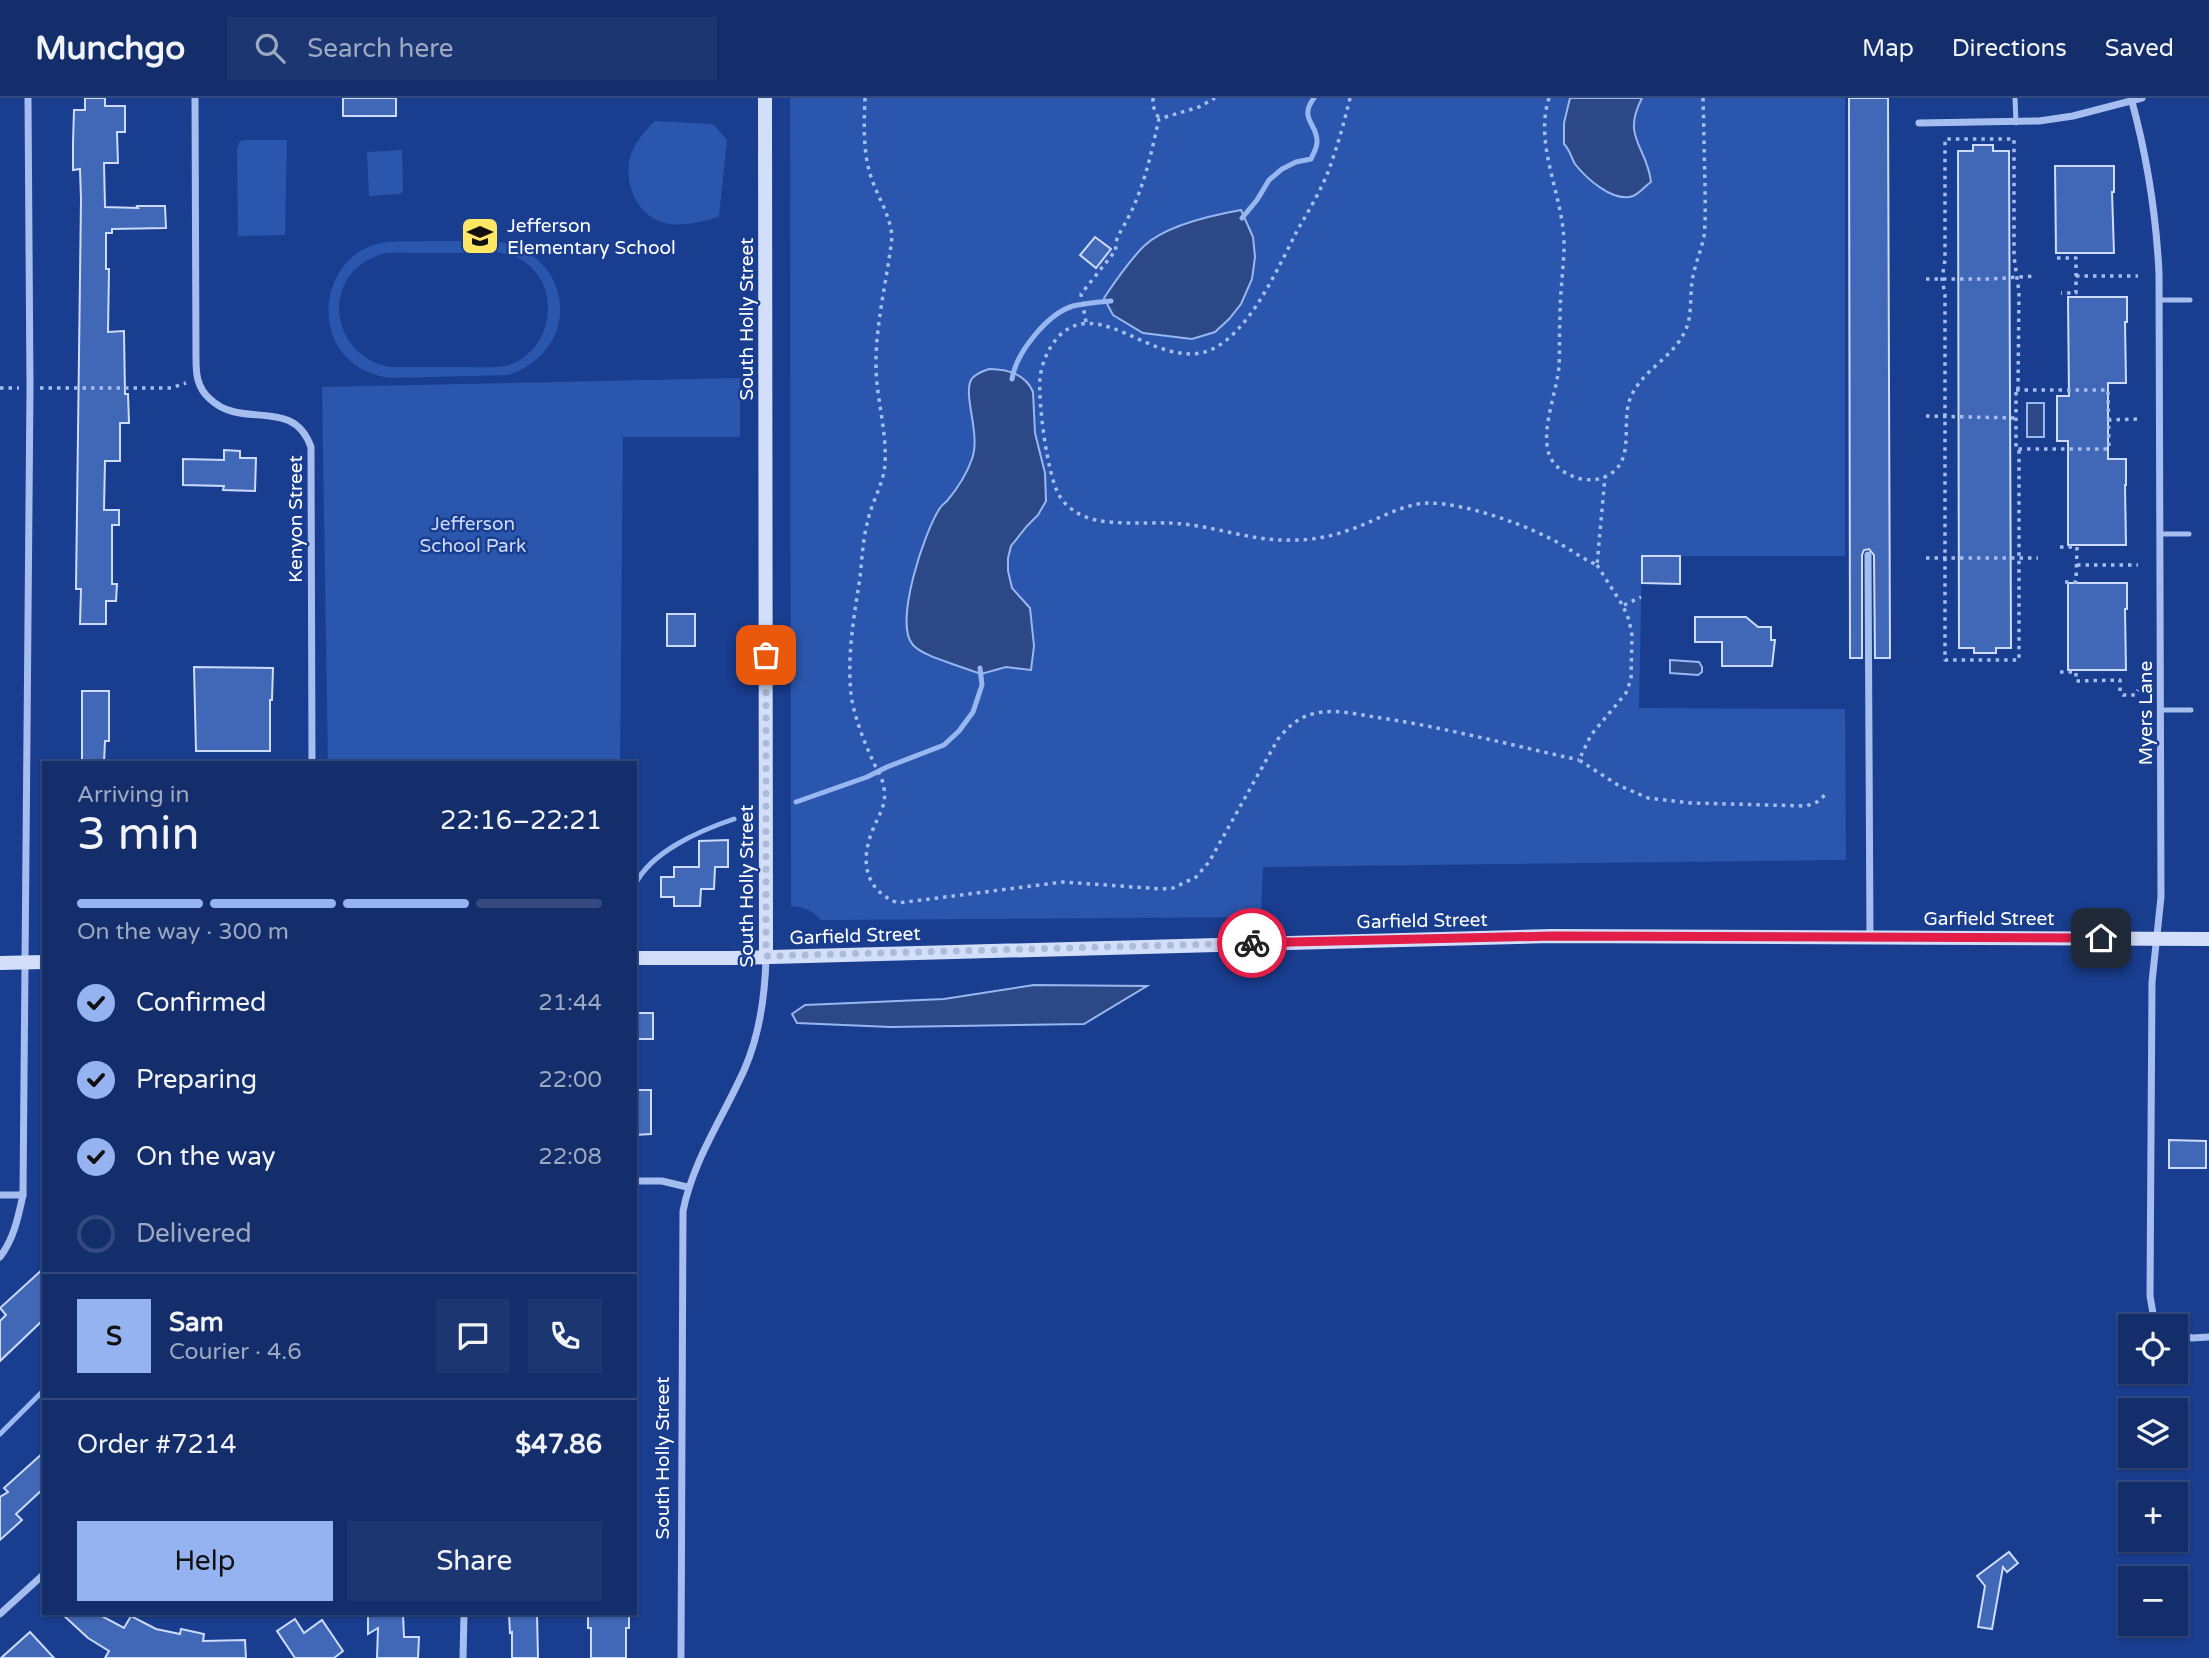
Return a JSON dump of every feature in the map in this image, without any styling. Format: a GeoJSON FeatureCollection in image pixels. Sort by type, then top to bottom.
{"type":"FeatureCollection","features":[{"type":"Feature","properties":{"kind":"main road","name":"South Holly Street"},"geometry":{"type":"LineString","coordinates":[[765,98],[766,956]]}},
{"type":"Feature","properties":{"kind":"main road","name":"Garfield Street"},"geometry":{"type":"LineString","coordinates":[[637,958],[1552,936],[2209,939]]}},
{"type":"Feature","properties":{"kind":"main road"},"geometry":{"type":"LineString","coordinates":[[0,962],[42,962]]}},
{"type":"Feature","properties":{"kind":"street"},"geometry":{"type":"LineString","coordinates":[[0,1257],[10,1244],[17,1227],[23,1195],[30,388],[28,98]]}},
{"type":"Feature","properties":{"kind":"street"},"geometry":{"type":"LineString","coordinates":[[195,98],[198,380]]}},
{"type":"Feature","properties":{"kind":"street"},"geometry":{"type":"LineString","coordinates":[[1919,123],[2016,123],[2073,116],[2142,98]]}},
{"type":"Feature","properties":{"kind":"street","name":"Myers Lane"},"geometry":{"type":"LineString","coordinates":[[2132,99],[2149,171],[2157,223],[2160,300],[2161,897],[2152,982],[2150,1296],[2153,1314]]}},
{"type":"Feature","properties":{"kind":"street","name":"Kenyon Street"},"geometry":{"type":"LineString","coordinates":[[198,380],[206,395],[225,409],[245,415],[270,415],[291,420],[307,436],[311,447],[313,761]]}},
{"type":"Feature","properties":{"kind":"street"},"geometry":{"type":"LineString","coordinates":[[1868,555],[1870,937]]}},
{"type":"Feature","properties":{"kind":"street","name":"South Holly Street"},"geometry":{"type":"LineString","coordinates":[[681,1658],[683,1211],[687,1187],[745,1068],[757,1033],[765,990],[766,956]]}},
{"type":"Feature","properties":{"kind":"street"},"geometry":{"type":"LineString","coordinates":[[637,1181],[662,1181],[687,1187]]}},
{"type":"Feature","properties":{"kind":"street"},"geometry":{"type":"LineString","coordinates":[[0,1195],[23,1195]]}},
{"type":"Feature","properties":{"kind":"street"},"geometry":{"type":"LineString","coordinates":[[2188,1337],[2209,1337]]}},
{"type":"Feature","properties":{"kind":"street"},"geometry":{"type":"LineString","coordinates":[[0,1615],[42,1576]]}},
{"type":"Feature","properties":{"kind":"street"},"geometry":{"type":"LineString","coordinates":[[463,1658],[464,1615]]}},
{"type":"Feature","properties":{"kind":"lane"},"geometry":{"type":"LineString","coordinates":[[2015,98],[2016,123]]}},
{"type":"Feature","properties":{"kind":"lane"},"geometry":{"type":"LineString","coordinates":[[2160,300],[2190,300]]}},
{"type":"Feature","properties":{"kind":"lane"},"geometry":{"type":"LineString","coordinates":[[2160,534],[2189,534]]}},
{"type":"Feature","properties":{"kind":"lane"},"geometry":{"type":"LineString","coordinates":[[2161,710],[2191,710]]}},
{"type":"Feature","properties":{"kind":"path"},"geometry":{"type":"LineString","coordinates":[[865,98],[869,170],[889,217],[892,237],[876,353],[885,465],[883,479],[874,497],[867,523],[850,648],[852,696],[873,763],[883,781],[885,799],[870,837],[867,869],[876,891],[887,899],[898,903],[1063,882],[1162,889],[1184,884],[1196,877],[1209,862],[1278,739],[1301,717],[1317,712],[1392,720],[1579,760],[1648,798],[1674,802],[1805,806],[1817,802],[1825,795]]}},
{"type":"Feature","properties":{"kind":"path"},"geometry":{"type":"LineString","coordinates":[[1086,322],[1081,294],[1116,250],[1115,243],[1129,218],[1152,153],[1158,119],[1153,98]]}},
{"type":"Feature","properties":{"kind":"path"},"geometry":{"type":"LineString","coordinates":[[1158,119],[1199,107],[1215,98]]}},
{"type":"Feature","properties":{"kind":"path"},"geometry":{"type":"LineString","coordinates":[[1350,98],[1339,142],[1326,176],[1281,262],[1248,317],[1224,342],[1200,354],[1182,355],[1105,325],[1086,322],[1068,329],[1051,346],[1040,378],[1043,421],[1052,476],[1059,495],[1067,506],[1094,520],[1192,524],[1226,533],[1290,541],[1345,532],[1393,511],[1417,504],[1434,504],[1466,509],[1522,526],[1556,541],[1597,565],[1623,606],[1632,635],[1631,679],[1626,693],[1591,735],[1579,760]]}},
{"type":"Feature","properties":{"kind":"path"},"geometry":{"type":"LineString","coordinates":[[1549,98],[1545,109],[1545,134],[1562,219],[1564,246],[1559,367],[1549,424],[1548,451],[1555,465],[1565,473],[1578,479],[1595,480],[1605,477],[1622,463],[1626,452],[1627,412],[1635,389],[1679,343],[1687,327],[1692,282],[1704,236],[1703,98]]}},
{"type":"Feature","properties":{"kind":"path"},"geometry":{"type":"LineString","coordinates":[[2018,390],[2108,390],[2109,449],[2019,449],[2016,449],[2019,292],[2014,257],[2014,139],[1945,139],[1945,260],[1942,279],[1945,295],[1945,660],[2019,660],[2019,449]]}},
{"type":"Feature","properties":{"kind":"path"},"geometry":{"type":"LineString","coordinates":[[2057,258],[2076,258],[2076,293],[2062,293]]}},
{"type":"Feature","properties":{"kind":"path"},"geometry":{"type":"LineString","coordinates":[[1926,279],[2034,276]]}},
{"type":"Feature","properties":{"kind":"path"},"geometry":{"type":"LineString","coordinates":[[2076,276],[2138,276]]}},
{"type":"Feature","properties":{"kind":"path"},"geometry":{"type":"LineString","coordinates":[[0,388],[171,388],[198,380]]}},
{"type":"Feature","properties":{"kind":"path"},"geometry":{"type":"LineString","coordinates":[[1926,416],[2016,418]]}},
{"type":"Feature","properties":{"kind":"path"},"geometry":{"type":"LineString","coordinates":[[2108,419],[2138,419]]}},
{"type":"Feature","properties":{"kind":"path"},"geometry":{"type":"LineString","coordinates":[[1597,565],[1605,477]]}},
{"type":"Feature","properties":{"kind":"path"},"geometry":{"type":"LineString","coordinates":[[2060,547],[2077,547],[2076,582],[2062,582]]}},
{"type":"Feature","properties":{"kind":"path"},"geometry":{"type":"LineString","coordinates":[[1926,558],[2038,558]]}},
{"type":"Feature","properties":{"kind":"path"},"geometry":{"type":"LineString","coordinates":[[2077,565],[2138,565]]}},
{"type":"Feature","properties":{"kind":"path"},"geometry":{"type":"LineString","coordinates":[[1623,606],[1641,597]]}},
{"type":"Feature","properties":{"kind":"path"},"geometry":{"type":"LineString","coordinates":[[2060,671],[2076,671],[2076,681],[2120,680],[2120,692],[2123,695],[2135,695],[2138,690]]}},
{"type":"Feature","properties":{"kind":"green space"},"geometry":{"type":"Polygon","coordinates":[[[790,98],[1845,98],[1845,556],[1642,556],[1639,708],[1845,709],[1846,860],[1263,867],[1261,917],[821,920],[808,910],[791,906],[790,98]]]}},
{"type":"Feature","properties":{"kind":"green space"},"geometry":{"type":"Polygon","coordinates":[[[655,121],[713,124],[727,140],[719,217],[689,224],[670,224],[650,216],[636,199],[629,179],[630,157],[637,142],[655,121]]]}},
{"type":"Feature","properties":{"kind":"green space"},"geometry":{"type":"Polygon","coordinates":[[[287,140],[285,235],[238,236],[237,148],[240,141],[287,140]]]}},
{"type":"Feature","properties":{"kind":"green space"},"geometry":{"type":"Polygon","coordinates":[[[402,150],[403,191],[400,194],[369,196],[367,152],[402,150]]]}},
{"type":"Feature","properties":{"kind":"green space"},"geometry":{"type":"Polygon","coordinates":[[[496,241],[522,249],[541,264],[554,282],[560,303],[558,324],[550,344],[533,362],[509,375],[394,378],[363,370],[341,351],[333,336],[329,302],[333,285],[341,270],[353,257],[375,244],[389,242],[496,241]],[[397,252],[379,255],[360,265],[347,280],[340,297],[344,332],[355,348],[370,360],[390,367],[490,367],[514,363],[528,354],[538,342],[548,312],[547,296],[532,268],[518,258],[497,252],[397,252]]]}},
{"type":"Feature","properties":{"kind":"green space","name":"Jefferson School Park"},"geometry":{"type":"Polygon","coordinates":[[[740,378],[740,437],[623,437],[620,761],[328,761],[322,387],[740,378]]]}},
{"type":"Feature","properties":{"kind":"shaded area"},"geometry":{"type":"Polygon","coordinates":[[[1570,98],[1642,98],[1636,112],[1635,133],[1651,182],[1638,194],[1625,197],[1609,193],[1575,164],[1564,144],[1564,123],[1570,98]]]}},
{"type":"Feature","properties":{"kind":"shaded area"},"geometry":{"type":"Polygon","coordinates":[[[1241,210],[1253,237],[1255,257],[1252,279],[1241,304],[1215,332],[1192,339],[1143,333],[1113,315],[1104,298],[1144,246],[1177,227],[1241,210]]]}},
{"type":"Feature","properties":{"kind":"shaded area"},"geometry":{"type":"Polygon","coordinates":[[[989,369],[1015,373],[1025,380],[1033,392],[1035,433],[1045,473],[1046,501],[1038,515],[1011,546],[1008,558],[1012,588],[1030,608],[1034,646],[1031,670],[1006,667],[981,674],[917,649],[908,634],[907,618],[913,577],[927,536],[940,507],[958,486],[972,459],[975,438],[969,396],[971,380],[976,374],[989,369]]]}},
{"type":"Feature","properties":{"kind":"shaded area"},"geometry":{"type":"Polygon","coordinates":[[[2027,403],[2044,403],[2044,437],[2027,437],[2027,403]]]}},
{"type":"Feature","properties":{"kind":"shaded area"},"geometry":{"type":"Polygon","coordinates":[[[1670,660],[1699,662],[1702,672],[1698,675],[1670,673],[1670,660]]]}},
{"type":"Feature","properties":{"kind":"shaded area"},"geometry":{"type":"Polygon","coordinates":[[[1034,985],[1147,986],[1084,1024],[891,1027],[797,1023],[792,1014],[805,1005],[944,999],[1034,985]]]}},
{"type":"Feature","properties":{"kind":"building"},"geometry":{"type":"Polygon","coordinates":[[[85,98],[105,98],[105,106],[125,106],[125,132],[117,132],[118,163],[104,163],[105,207],[165,206],[166,228],[112,229],[112,233],[106,233],[106,269],[109,269],[108,332],[124,331],[125,394],[128,394],[129,423],[120,423],[120,461],[105,461],[104,510],[119,510],[119,525],[112,525],[112,584],[117,584],[116,601],[106,601],[106,624],[80,624],[81,589],[76,589],[81,199],[80,169],[73,170],[73,143],[74,110],[85,110],[85,98]]]}},
{"type":"Feature","properties":{"kind":"building"},"geometry":{"type":"Polygon","coordinates":[[[343,98],[396,98],[396,116],[343,116],[343,98]]]}},
{"type":"Feature","properties":{"kind":"building"},"geometry":{"type":"Polygon","coordinates":[[[1849,98],[1888,98],[1890,658],[1875,658],[1874,555],[1869,549],[1864,550],[1862,555],[1862,658],[1850,658],[1849,98]]]}},
{"type":"Feature","properties":{"kind":"building"},"geometry":{"type":"Polygon","coordinates":[[[1973,145],[1993,145],[1993,151],[2009,151],[2011,648],[1996,648],[1996,653],[1974,653],[1974,648],[1959,648],[1958,151],[1973,151],[1973,145]]]}},
{"type":"Feature","properties":{"kind":"building"},"geometry":{"type":"Polygon","coordinates":[[[2055,166],[2114,166],[2114,253],[2056,253],[2055,166]]]}},
{"type":"Feature","properties":{"kind":"building"},"geometry":{"type":"Polygon","coordinates":[[[1095,237],[1111,249],[1096,268],[1080,255],[1095,237]]]}},
{"type":"Feature","properties":{"kind":"building"},"geometry":{"type":"Polygon","coordinates":[[[2068,297],[2127,297],[2126,383],[2108,383],[2108,459],[2126,459],[2126,545],[2068,545],[2068,441],[2057,441],[2057,396],[2069,396],[2068,297]]]}},
{"type":"Feature","properties":{"kind":"building"},"geometry":{"type":"Polygon","coordinates":[[[224,450],[240,451],[240,458],[256,458],[255,491],[223,490],[224,486],[183,485],[183,459],[224,460],[224,450]]]}},
{"type":"Feature","properties":{"kind":"building"},"geometry":{"type":"Polygon","coordinates":[[[1642,556],[1680,556],[1680,584],[1642,583],[1642,556]]]}},
{"type":"Feature","properties":{"kind":"building"},"geometry":{"type":"Polygon","coordinates":[[[2068,583],[2127,583],[2126,670],[2068,670],[2068,583]]]}},
{"type":"Feature","properties":{"kind":"building"},"geometry":{"type":"Polygon","coordinates":[[[667,614],[695,614],[695,646],[667,646],[667,614]]]}},
{"type":"Feature","properties":{"kind":"building"},"geometry":{"type":"Polygon","coordinates":[[[1695,617],[1746,617],[1758,627],[1771,627],[1771,640],[1775,640],[1772,666],[1722,666],[1722,642],[1695,642],[1695,617]]]}},
{"type":"Feature","properties":{"kind":"building"},"geometry":{"type":"Polygon","coordinates":[[[194,667],[273,668],[270,751],[196,751],[194,667]]]}},
{"type":"Feature","properties":{"kind":"building"},"geometry":{"type":"Polygon","coordinates":[[[82,691],[109,691],[109,741],[105,741],[104,761],[82,761],[82,691]]]}},
{"type":"Feature","properties":{"kind":"building"},"geometry":{"type":"Polygon","coordinates":[[[728,840],[728,867],[715,867],[714,889],[701,889],[700,906],[674,906],[674,897],[661,897],[661,877],[674,877],[674,867],[699,867],[699,841],[728,840]]]}},
{"type":"Feature","properties":{"kind":"building"},"geometry":{"type":"Polygon","coordinates":[[[637,1013],[653,1013],[653,1039],[637,1039],[637,1013]]]}},
{"type":"Feature","properties":{"kind":"building"},"geometry":{"type":"Polygon","coordinates":[[[637,1090],[651,1090],[651,1134],[637,1135],[637,1090]]]}},
{"type":"Feature","properties":{"kind":"building"},"geometry":{"type":"Polygon","coordinates":[[[2169,1140],[2206,1141],[2206,1168],[2169,1168],[2169,1140]]]}},
{"type":"Feature","properties":{"kind":"building"},"geometry":{"type":"Polygon","coordinates":[[[42,1270],[42,1321],[0,1361],[0,1321],[6,1315],[0,1308],[42,1270]]]}},
{"type":"Feature","properties":{"kind":"building"},"geometry":{"type":"Polygon","coordinates":[[[42,1454],[42,1490],[16,1514],[22,1520],[0,1540],[0,1497],[8,1492],[4,1488],[42,1454]]]}},
{"type":"Feature","properties":{"kind":"building"},"geometry":{"type":"Polygon","coordinates":[[[2009,1552],[2018,1563],[2007,1572],[2003,1567],[1992,1629],[1978,1627],[1985,1586],[1977,1576],[2009,1552]]]}},
{"type":"Feature","properties":{"kind":"building"},"geometry":{"type":"Polygon","coordinates":[[[63,1615],[100,1615],[124,1628],[131,1616],[156,1629],[180,1634],[181,1629],[204,1634],[203,1641],[245,1640],[246,1658],[105,1658],[109,1651],[88,1638],[63,1615]]]}},
{"type":"Feature","properties":{"kind":"building"},"geometry":{"type":"Polygon","coordinates":[[[368,1615],[403,1615],[404,1637],[419,1637],[418,1658],[377,1658],[378,1628],[368,1634],[368,1615]]]}},
{"type":"Feature","properties":{"kind":"building"},"geometry":{"type":"Polygon","coordinates":[[[509,1615],[537,1615],[538,1658],[512,1658],[512,1632],[510,1633],[509,1615]]]}},
{"type":"Feature","properties":{"kind":"building"},"geometry":{"type":"Polygon","coordinates":[[[588,1615],[629,1615],[626,1658],[591,1658],[591,1628],[588,1628],[588,1615]]]}},
{"type":"Feature","properties":{"kind":"building"},"geometry":{"type":"Polygon","coordinates":[[[295,1619],[304,1633],[322,1620],[343,1651],[334,1658],[295,1658],[277,1631],[295,1619]]]}},
{"type":"Feature","properties":{"kind":"building"},"geometry":{"type":"Polygon","coordinates":[[[30,1632],[54,1658],[1,1658],[30,1632]]]}},
{"type":"Feature","properties":{"kind":"waterway"},"geometry":{"type":"LineString","coordinates":[[1242,218],[1269,180],[1282,169],[1311,159],[1316,149],[1317,136],[1308,111],[1314,98]]}},
{"type":"Feature","properties":{"kind":"waterway"},"geometry":{"type":"LineString","coordinates":[[1012,379],[1026,347],[1053,317],[1073,306],[1111,301]]}},
{"type":"Feature","properties":{"kind":"waterway"},"geometry":{"type":"LineString","coordinates":[[796,802],[867,777],[944,745],[973,712],[982,685],[980,668]]}},
{"type":"Feature","properties":{"kind":"waterway"},"geometry":{"type":"LineString","coordinates":[[637,882],[652,862],[664,853],[692,836],[734,819]]}},
{"type":"Feature","properties":{"kind":"waterway"},"geometry":{"type":"LineString","coordinates":[[0,1434],[42,1392]]}},
{"type":"Feature","properties":{"kind":"way so far"},"geometry":{"type":"LineString","coordinates":[[766,655],[766,956],[1252,943]]}},
{"type":"Feature","properties":{"kind":"place","name":"Jefferson Elementary School"},"geometry":{"type":"Point","coordinates":[480,236]}},
{"type":"Feature","properties":{"kind":"route"},"geometry":{"type":"LineString","coordinates":[[1252,943],[1552,936],[2101,938]]}}]}
